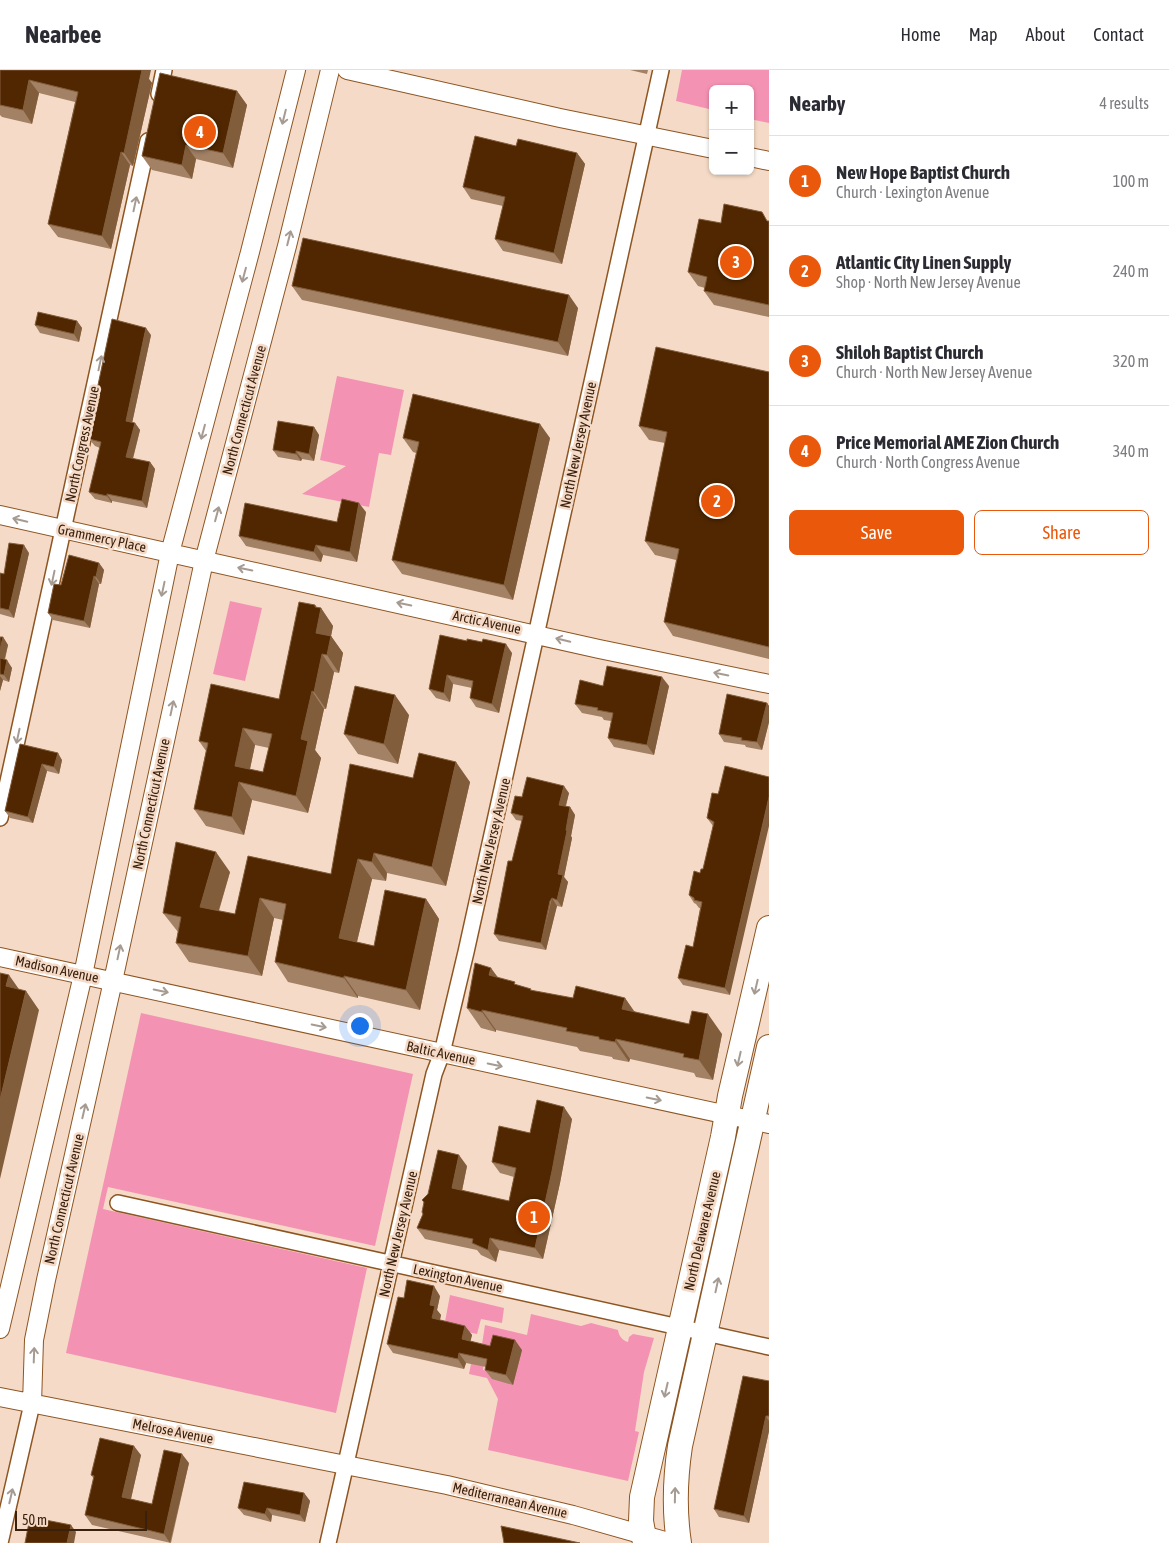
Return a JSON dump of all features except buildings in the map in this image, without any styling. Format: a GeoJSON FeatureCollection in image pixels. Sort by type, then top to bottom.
{"type":"FeatureCollection","features":[{"type":"Feature","properties":{"kind":"highway","name":"North Delaware Avenue"},"geometry":{"type":"LineString","coordinates":[[644,1539],[640,1508],[642,1496],[769,928]]}},
{"type":"Feature","properties":{"kind":"highway","name":"North Delaware Avenue"},"geometry":{"type":"LineString","coordinates":[[679,1543],[675,1504],[678,1462],[706,1333],[761,1123],[769,1047]]}},
{"type":"Feature","properties":{"kind":"street"},"geometry":{"type":"LineString","coordinates":[[156,108],[164,70]]}},
{"type":"Feature","properties":{"kind":"street"},"geometry":{"type":"LineString","coordinates":[[0,1328],[82,975],[170,553],[296,70]]}},
{"type":"Feature","properties":{"kind":"street","name":"North Connecticut Avenue"},"geometry":{"type":"LineString","coordinates":[[0,1543],[32,1404],[34,1340],[46,1280],[204,561],[287,246],[330,70]]}},
{"type":"Feature","properties":{"kind":"street"},"geometry":{"type":"LineString","coordinates":[[347,70],[709,148]]}},
{"type":"Feature","properties":{"kind":"street","name":"North New Jersey Avenue"},"geometry":{"type":"LineString","coordinates":[[328,1543],[434,1074],[442,1053],[537,634],[661,70]]}},
{"type":"Feature","properties":{"kind":"street","name":"North Congress Avenue"},"geometry":{"type":"LineString","coordinates":[[0,818],[151,128]]}},
{"type":"Feature","properties":{"kind":"street"},"geometry":{"type":"LineString","coordinates":[[754,158],[769,161]]}},
{"type":"Feature","properties":{"kind":"street","name":"Grammercy Place"},"geometry":{"type":"LineString","coordinates":[[0,515],[204,561]]}},
{"type":"Feature","properties":{"kind":"street","name":"Arctic Avenue"},"geometry":{"type":"LineString","coordinates":[[204,561],[599,649],[769,684]]}},
{"type":"Feature","properties":{"kind":"street","name":"Madison Avenue"},"geometry":{"type":"LineString","coordinates":[[0,957],[113,981]]}},
{"type":"Feature","properties":{"kind":"street","name":"Baltic Avenue"},"geometry":{"type":"LineString","coordinates":[[113,981],[761,1123]]}},
{"type":"Feature","properties":{"kind":"street","name":"Lexington Avenue"},"geometry":{"type":"LineString","coordinates":[[118,1203],[769,1348]]}},
{"type":"Feature","properties":{"kind":"street","name":"Melrose Avenue"},"geometry":{"type":"LineString","coordinates":[[0,1397],[346,1465]]}},
{"type":"Feature","properties":{"kind":"street","name":"Mediterranean Avenue"},"geometry":{"type":"LineString","coordinates":[[346,1465],[466,1489],[573,1515],[644,1539],[672,1543]]}},
{"type":"Feature","properties":{"kind":"shaded area"},"geometry":{"type":"Polygon","coordinates":[[[682,70],[769,70],[769,123],[754,120],[754,85],[709,85],[709,109],[676,101],[682,70]]]}},
{"type":"Feature","properties":{"kind":"shaded area"},"geometry":{"type":"Polygon","coordinates":[[[337,376],[404,390],[391,455],[379,453],[369,507],[302,494],[346,466],[320,460],[337,376]]]}},
{"type":"Feature","properties":{"kind":"shaded area"},"geometry":{"type":"Polygon","coordinates":[[[230,601],[262,608],[245,681],[213,674],[230,601]]]}},
{"type":"Feature","properties":{"kind":"shaded area"},"geometry":{"type":"Polygon","coordinates":[[[141,1013],[413,1074],[375,1246],[108,1187],[103,1209],[367,1268],[336,1413],[66,1353],[141,1013]]]}},
{"type":"Feature","properties":{"kind":"shaded area"},"geometry":{"type":"Polygon","coordinates":[[[450,1295],[504,1308],[502,1323],[481,1319],[477,1334],[444,1327],[450,1295]]]}},
{"type":"Feature","properties":{"kind":"shaded area"},"geometry":{"type":"Polygon","coordinates":[[[531,1314],[581,1326],[591,1323],[618,1330],[621,1338],[628,1342],[629,1337],[633,1334],[654,1338],[644,1372],[635,1431],[639,1432],[628,1481],[488,1450],[498,1399],[487,1378],[469,1374],[472,1359],[484,1362],[483,1370],[493,1372],[481,1351],[485,1325],[527,1335],[531,1314]]]}},
{"type":"Feature","properties":{"kind":"place","name":"Price Memorial AME Zion Church"},"geometry":{"type":"Point","coordinates":[200,132]}},
{"type":"Feature","properties":{"kind":"place","name":"Shiloh Baptist Church"},"geometry":{"type":"Point","coordinates":[736,262]}},
{"type":"Feature","properties":{"kind":"place","name":"Atlantic City Linen Supply"},"geometry":{"type":"Point","coordinates":[717,501]}},
{"type":"Feature","properties":{"kind":"place","name":"New Hope Baptist Church"},"geometry":{"type":"Point","coordinates":[534,1217]}}]}
